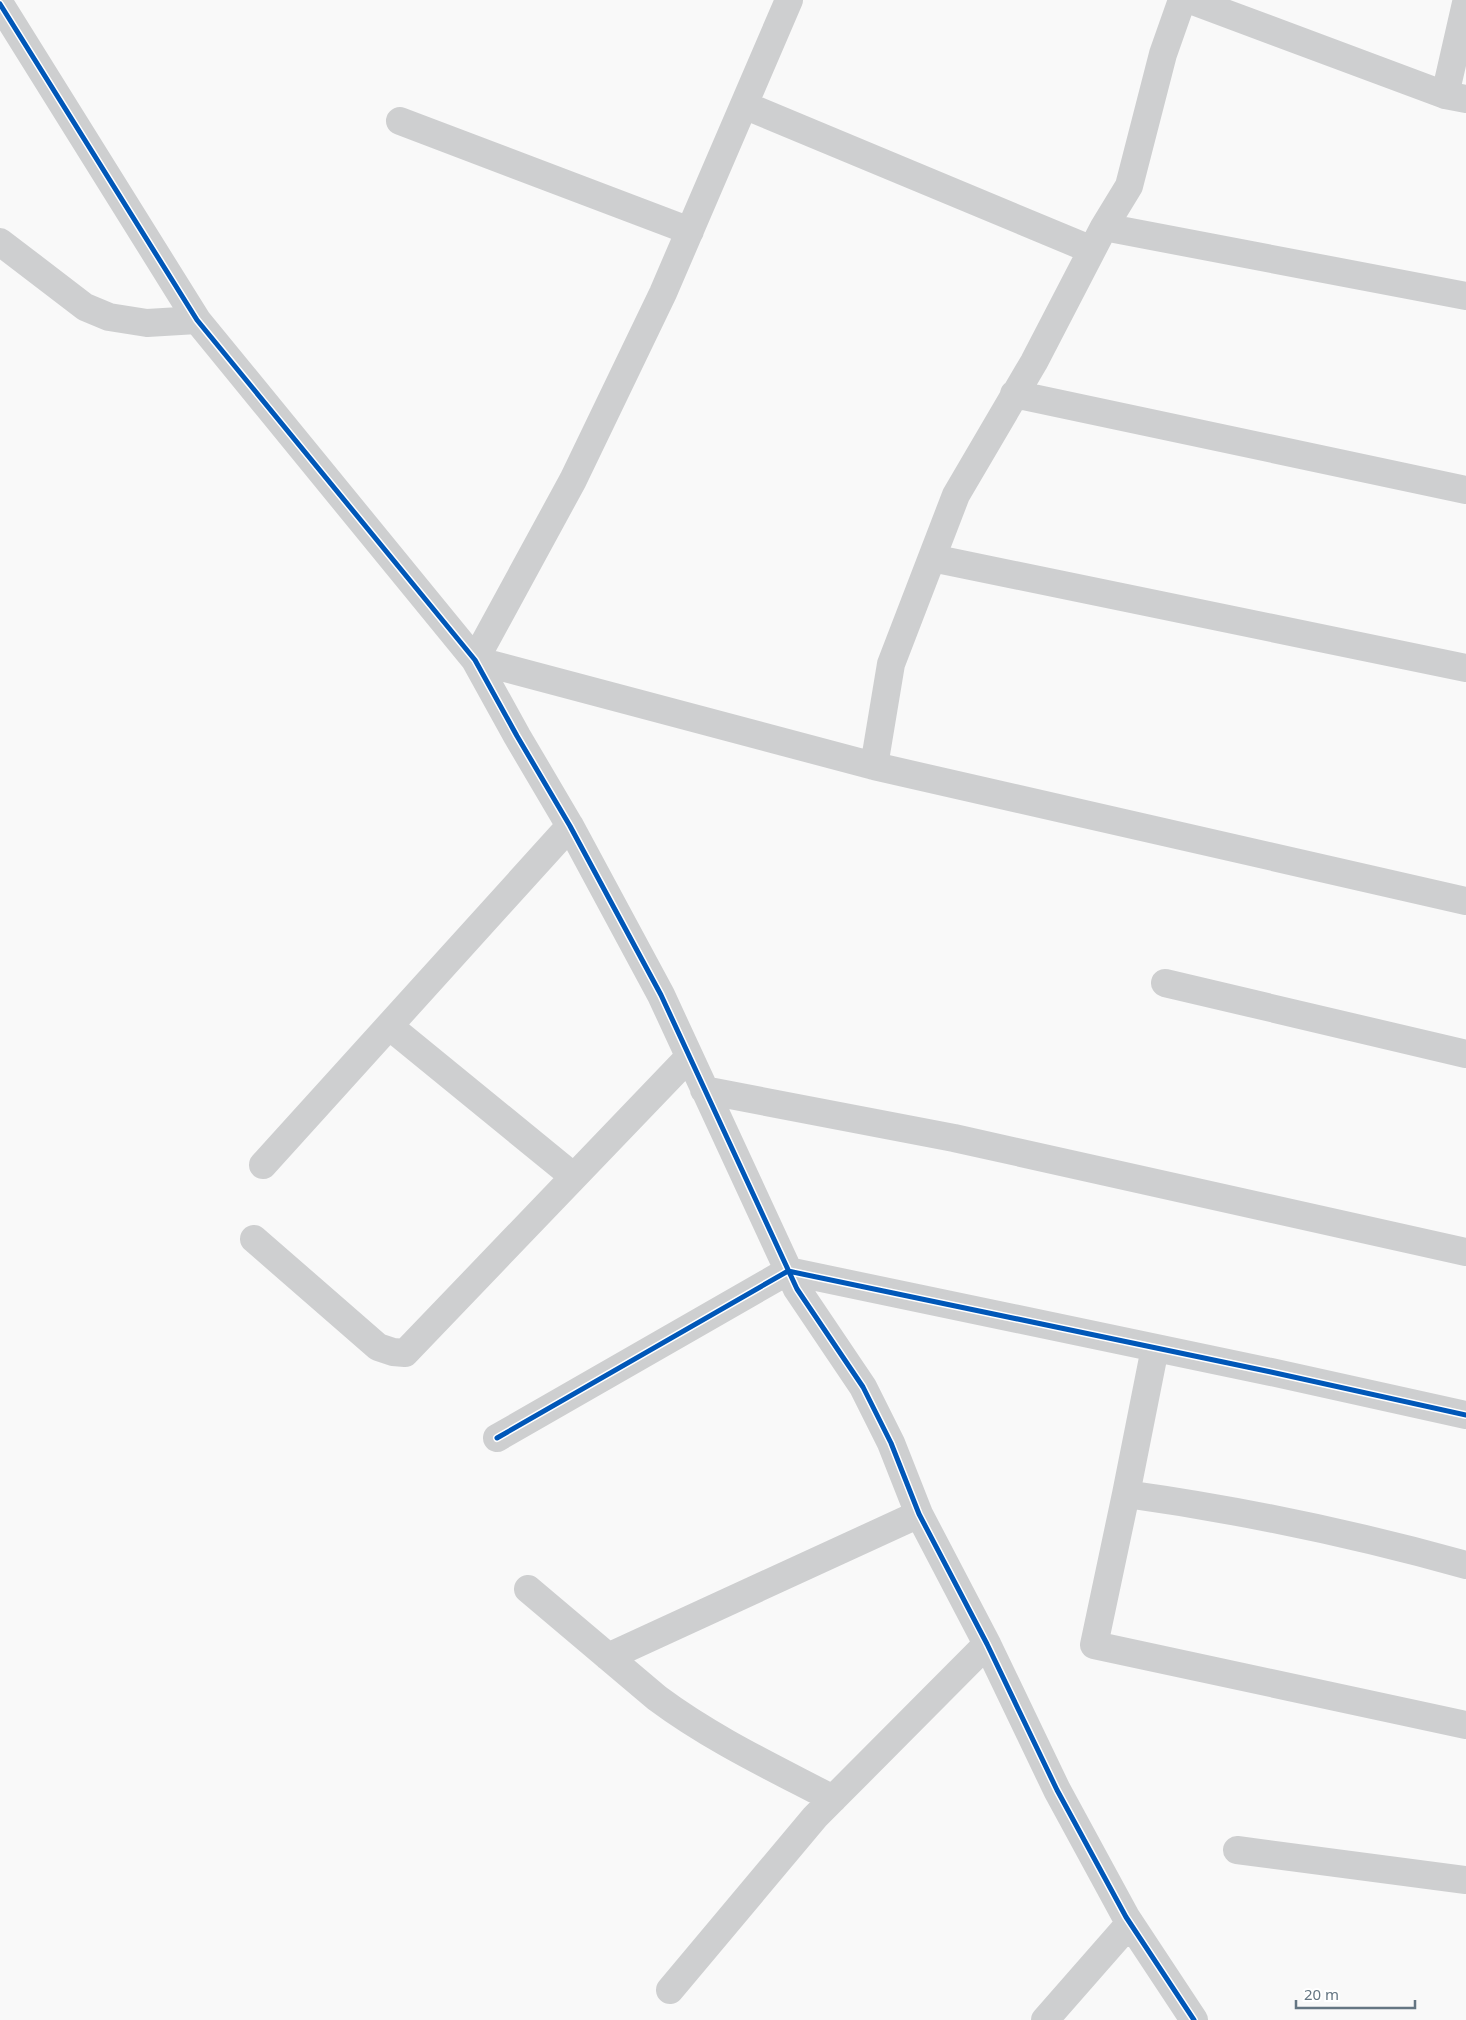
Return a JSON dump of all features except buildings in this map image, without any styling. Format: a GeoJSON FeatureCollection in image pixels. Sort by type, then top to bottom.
{"type":"FeatureCollection","features":[{"type":"Feature","properties":{"kind":"street"},"geometry":{"type":"LineString","coordinates":[[475,660],[573,480],[663,293],[789,0]]}},
{"type":"Feature","properties":{"kind":"street"},"geometry":{"type":"LineString","coordinates":[[874,766],[892,664],[956,495],[1034,362],[1098,239],[1129,186],[1164,54],[1182,0]]}},
{"type":"Feature","properties":{"kind":"street"},"geometry":{"type":"LineString","coordinates":[[1190,0],[1455,97],[1466,3]]}},
{"type":"Feature","properties":{"kind":"street"},"geometry":{"type":"LineString","coordinates":[[0,4],[198,320],[475,660],[570,826],[662,995],[788,1271],[797,1289],[863,1387],[891,1443],[919,1514],[988,1644],[1057,1790],[1130,1923],[1194,2020]]}},
{"type":"Feature","properties":{"kind":"street"},"geometry":{"type":"LineString","coordinates":[[744,105],[1098,239],[1466,296]]}},
{"type":"Feature","properties":{"kind":"street"},"geometry":{"type":"LineString","coordinates":[[400,121],[690,231]]}},
{"type":"Feature","properties":{"kind":"street"},"geometry":{"type":"LineString","coordinates":[[0,242],[86,307],[109,317],[147,323],[198,320]]}},
{"type":"Feature","properties":{"kind":"street"},"geometry":{"type":"LineString","coordinates":[[1014,394],[1466,490]]}},
{"type":"Feature","properties":{"kind":"street"},"geometry":{"type":"LineString","coordinates":[[932,558],[1466,668]]}},
{"type":"Feature","properties":{"kind":"street"},"geometry":{"type":"LineString","coordinates":[[475,660],[874,766],[1466,901]]}},
{"type":"Feature","properties":{"kind":"street"},"geometry":{"type":"LineString","coordinates":[[263,1165],[570,826]]}},
{"type":"Feature","properties":{"kind":"street"},"geometry":{"type":"LineString","coordinates":[[1165,983],[1466,1054]]}},
{"type":"Feature","properties":{"kind":"street"},"geometry":{"type":"LineString","coordinates":[[389,1026],[574,1177]]}},
{"type":"Feature","properties":{"kind":"street"},"geometry":{"type":"LineString","coordinates":[[254,1239],[378,1347],[392,1352],[405,1353],[690,1057]]}},
{"type":"Feature","properties":{"kind":"street"},"geometry":{"type":"LineString","coordinates":[[704,1090],[954,1138],[1466,1252]]}},
{"type":"Feature","properties":{"kind":"street"},"geometry":{"type":"LineString","coordinates":[[497,1438],[788,1271],[1466,1415]]}},
{"type":"Feature","properties":{"kind":"street"},"geometry":{"type":"LineString","coordinates":[[1155,1348],[1094,1645],[1466,1725]]}},
{"type":"Feature","properties":{"kind":"street"},"geometry":{"type":"LineString","coordinates":[[1126,1494],[1175,1501],[1384,1542],[1466,1565]]}},
{"type":"Feature","properties":{"kind":"street"},"geometry":{"type":"LineString","coordinates":[[608,1657],[919,1514]]}},
{"type":"Feature","properties":{"kind":"street"},"geometry":{"type":"LineString","coordinates":[[528,1589],[657,1698],[685,1718],[833,1799]]}},
{"type":"Feature","properties":{"kind":"street"},"geometry":{"type":"LineString","coordinates":[[670,1990],[792,1844],[833,1799],[988,1644]]}},
{"type":"Feature","properties":{"kind":"street"},"geometry":{"type":"LineString","coordinates":[[1237,1850],[1466,1880]]}},
{"type":"Feature","properties":{"kind":"street"},"geometry":{"type":"LineString","coordinates":[[1045,2020],[1130,1923]]}},
{"type":"Feature","properties":{"kind":"cycle path"},"geometry":{"type":"LineString","coordinates":[[0,4],[197,320],[475,660],[570,826],[661,995],[797,1289],[863,1387],[891,1443],[919,1514],[987,1644],[1057,1790],[1126,1917],[1194,2020]]}},
{"type":"Feature","properties":{"kind":"cycle path"},"geometry":{"type":"LineString","coordinates":[[497,1438],[788,1271],[1271,1372],[1466,1415]]}}]}
